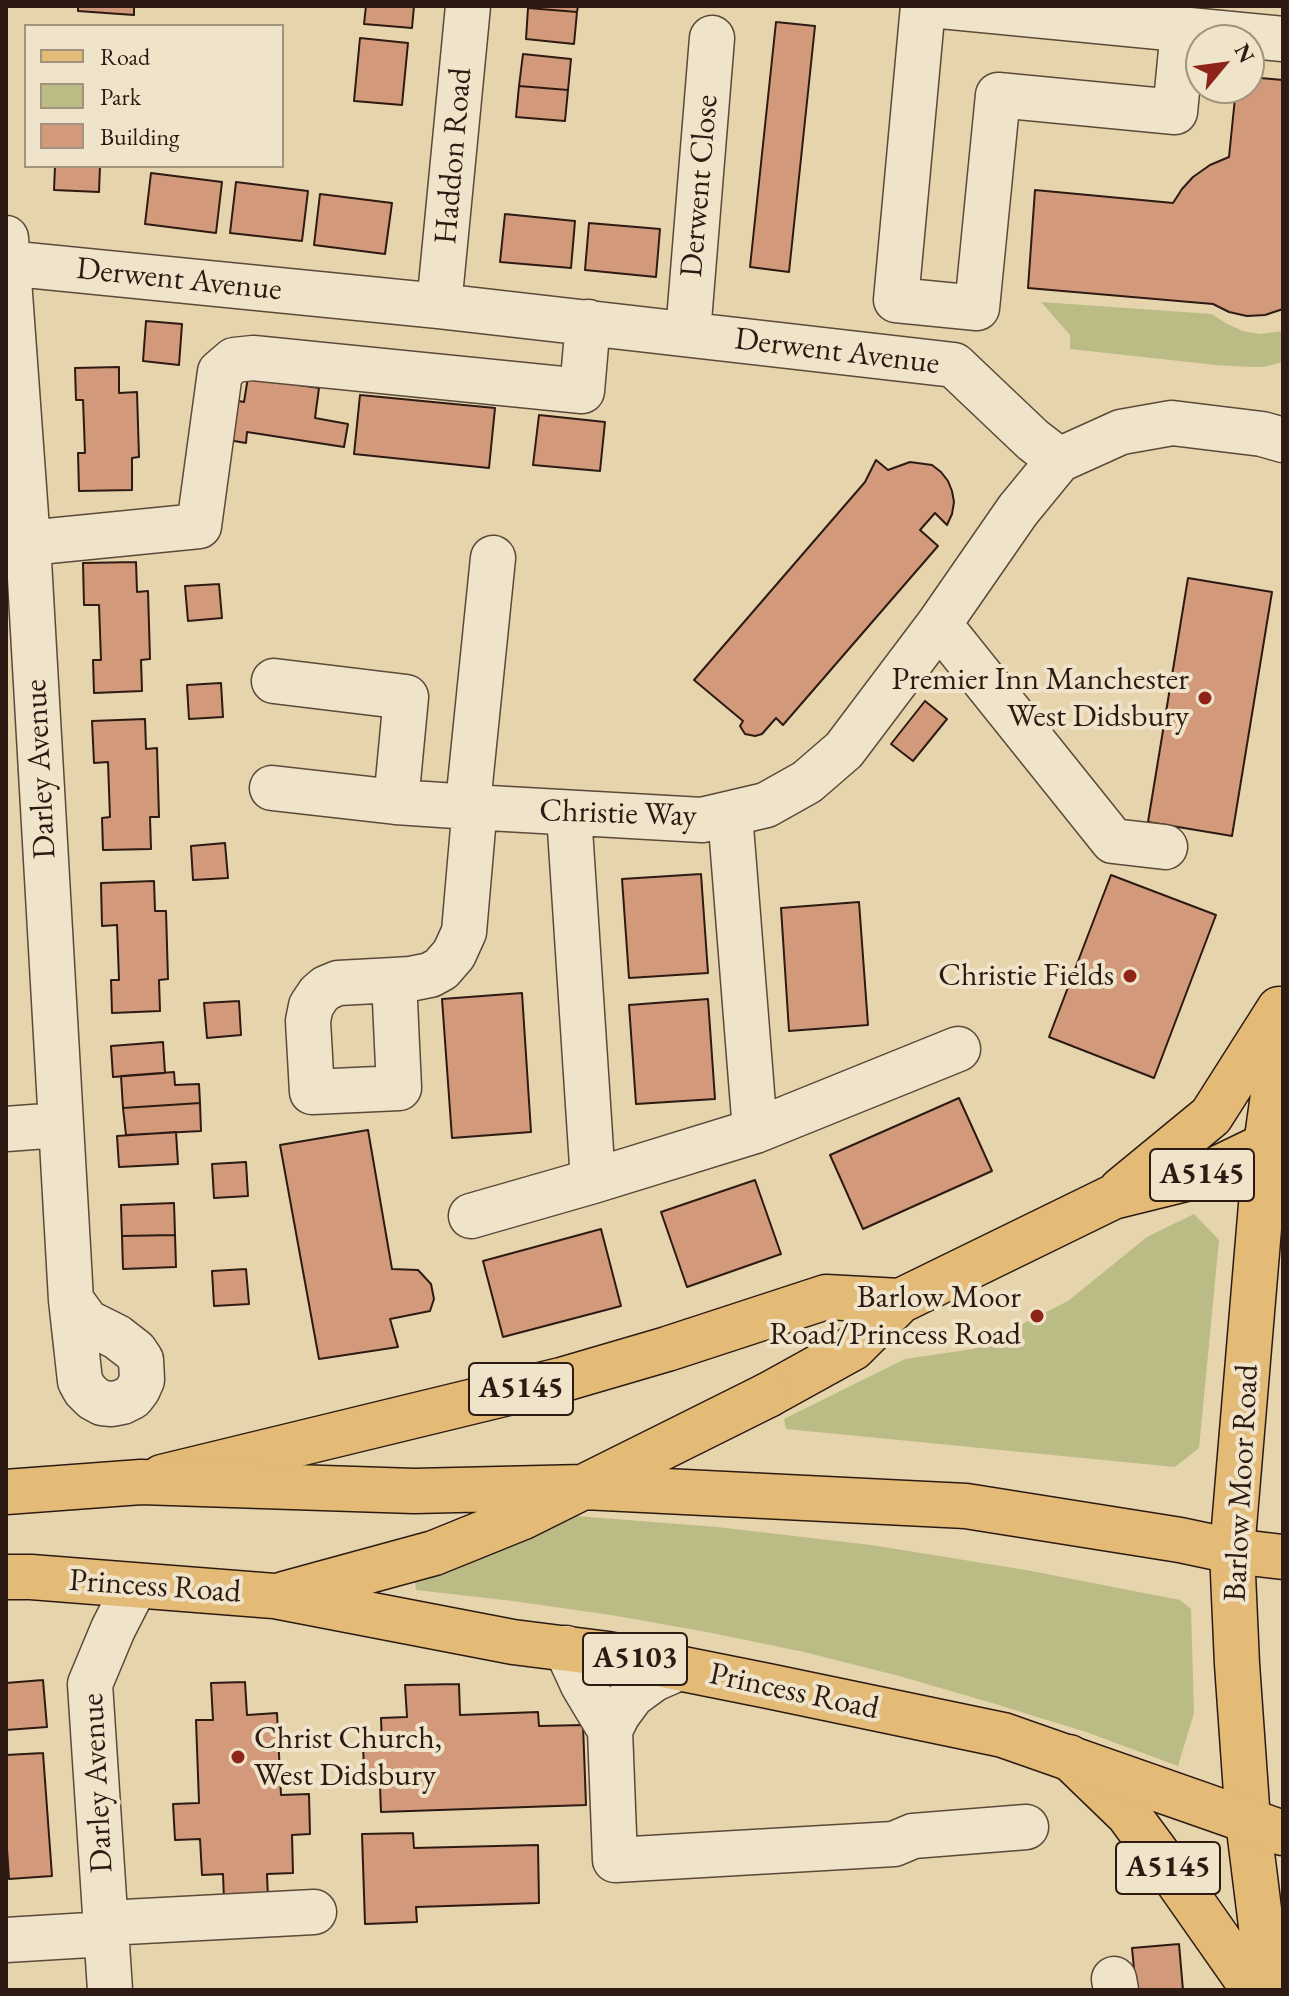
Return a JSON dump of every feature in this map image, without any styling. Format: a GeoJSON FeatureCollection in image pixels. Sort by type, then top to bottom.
{"type":"FeatureCollection","features":[{"type":"Feature","properties":{"kind":"main road","name":"A5145"},"geometry":{"type":"LineString","coordinates":[[1113,1197],[1211,1116],[1283,1002]]}},
{"type":"Feature","properties":{"kind":"main road","name":"Barlow Moor Road"},"geometry":{"type":"LineString","coordinates":[[1269,1990],[1266,1827],[1237,1664],[1232,1551],[1283,1024]]}},
{"type":"Feature","properties":{"kind":"main road","name":"A5145"},"geometry":{"type":"LineString","coordinates":[[768,1395],[853,1348],[900,1301],[1113,1197],[1206,1174],[1274,1139]]}},
{"type":"Feature","properties":{"kind":"main road","name":"A5145"},"geometry":{"type":"LineString","coordinates":[[141,1482],[561,1380],[826,1297],[900,1301]]}},
{"type":"Feature","properties":{"kind":"main road","name":"A5103"},"geometry":{"type":"LineString","coordinates":[[274,1596],[434,1553],[523,1517],[768,1395]]}},
{"type":"Feature","properties":{"kind":"main road","name":"A5103"},"geometry":{"type":"LineString","coordinates":[[6,1492],[141,1482],[414,1491],[584,1487],[966,1506],[1283,1557]]}},
{"type":"Feature","properties":{"kind":"main road","name":"Princess Road"},"geometry":{"type":"LineString","coordinates":[[6,1577],[274,1596],[513,1642],[608,1654],[679,1668],[1003,1735],[1266,1827]]}},
{"type":"Feature","properties":{"kind":"main road","name":"A5145"},"geometry":{"type":"LineString","coordinates":[[1069,1757],[1128,1814],[1254,1990]]}},
{"type":"Feature","properties":{"kind":"street","name":"Haddon Road"},"geometry":{"type":"LineString","coordinates":[[439,306],[468,6]]}},
{"type":"Feature","properties":{"kind":"street"},"geometry":{"type":"LineString","coordinates":[[888,357],[923,6]]}},
{"type":"Feature","properties":{"kind":"street"},"geometry":{"type":"LineString","coordinates":[[941,6],[1283,39]]}},
{"type":"Feature","properties":{"kind":"street"},"geometry":{"type":"LineString","coordinates":[[896,300],[977,308],[998,95],[1175,112],[1183,30]]}},
{"type":"Feature","properties":{"kind":"street","name":"Derwent Close"},"geometry":{"type":"LineString","coordinates":[[688,333],[712,38]]}},
{"type":"Feature","properties":{"kind":"street","name":"Derwent Avenue"},"geometry":{"type":"LineString","coordinates":[[7,255],[954,365],[1033,440],[1059,460]]}},
{"type":"Feature","properties":{"kind":"street","name":"Darley Avenue"},"geometry":{"type":"LineString","coordinates":[[7,255],[28,543],[71,1300]]}},
{"type":"Feature","properties":{"kind":"street"},"geometry":{"type":"LineString","coordinates":[[28,543],[199,526],[220,372],[234,360],[253,358],[582,391],[588,322]]}},
{"type":"Feature","properties":{"kind":"street"},"geometry":{"type":"LineString","coordinates":[[1059,460],[1121,432],[1172,423],[1262,434],[1283,440]]}},
{"type":"Feature","properties":{"kind":"street","name":"Christie Way"},"geometry":{"type":"LineString","coordinates":[[272,788],[396,802],[702,820],[766,805],[807,782],[844,750],[939,624],[1018,510],[1059,460]]}},
{"type":"Feature","properties":{"kind":"street"},"geometry":{"type":"LineString","coordinates":[[394,980],[430,975],[441,969],[454,954],[464,932],[473,828],[470,784],[493,558]]}},
{"type":"Feature","properties":{"kind":"street"},"geometry":{"type":"LineString","coordinates":[[939,624],[1113,841],[1165,847]]}},
{"type":"Feature","properties":{"kind":"street"},"geometry":{"type":"LineString","coordinates":[[274,681],[406,697],[396,802]]}},
{"type":"Feature","properties":{"kind":"street"},"geometry":{"type":"LineString","coordinates":[[569,814],[593,1181]]}},
{"type":"Feature","properties":{"kind":"street"},"geometry":{"type":"LineString","coordinates":[[730,814],[755,1131]]}},
{"type":"Feature","properties":{"kind":"street"},"geometry":{"type":"LineString","coordinates":[[471,1216],[755,1131],[958,1049]]}},
{"type":"Feature","properties":{"kind":"street"},"geometry":{"type":"LineString","coordinates":[[6,1129],[60,1125]]}},
{"type":"Feature","properties":{"kind":"street","name":"Darley Avenue"},"geometry":{"type":"LineString","coordinates":[[110,1990],[90,1684],[135,1586]]}},
{"type":"Feature","properties":{"kind":"street"},"geometry":{"type":"LineString","coordinates":[[566,1648],[583,1685],[610,1730],[615,1860],[879,1846],[913,1836],[1026,1827]]}},
{"type":"Feature","properties":{"kind":"street"},"geometry":{"type":"LineString","coordinates":[[610,1730],[632,1695],[654,1679],[679,1668]]}},
{"type":"Feature","properties":{"kind":"street"},"geometry":{"type":"LineString","coordinates":[[6,1940],[106,1928],[314,1912]]}},
{"type":"Feature","properties":{"kind":"green space"},"geometry":{"type":"Polygon","coordinates":[[[1041,302],[1212,314],[1243,331],[1260,334],[1283,331],[1283,362],[1263,367],[1216,365],[1070,349],[1070,335],[1041,302]]]}},
{"type":"Feature","properties":{"kind":"green space"},"geometry":{"type":"Polygon","coordinates":[[[1194,1214],[1219,1240],[1199,1448],[1175,1467],[786,1429],[784,1419],[905,1359],[973,1349],[1068,1301],[1147,1237],[1194,1214]]]}},
{"type":"Feature","properties":{"kind":"green space"},"geometry":{"type":"Polygon","coordinates":[[[563,1515],[717,1527],[871,1545],[1026,1570],[1180,1600],[1191,1609],[1194,1713],[1178,1766],[1086,1732],[992,1703],[804,1652],[611,1615],[416,1590],[415,1580],[563,1515]]]}},
{"type":"Feature","properties":{"kind":"building"},"geometry":{"type":"Polygon","coordinates":[[[78,6],[134,6],[134,15],[78,11],[78,6]]]}},
{"type":"Feature","properties":{"kind":"building"},"geometry":{"type":"Polygon","coordinates":[[[366,6],[414,6],[412,28],[364,24],[366,6]]]}},
{"type":"Feature","properties":{"kind":"building"},"geometry":{"type":"Polygon","coordinates":[[[528,6],[578,6],[577,12],[528,6]]]}},
{"type":"Feature","properties":{"kind":"building"},"geometry":{"type":"Polygon","coordinates":[[[528,8],[577,12],[574,44],[526,39],[528,8]]]}},
{"type":"Feature","properties":{"kind":"building"},"geometry":{"type":"Polygon","coordinates":[[[776,22],[815,26],[789,272],[750,267],[776,22]]]}},
{"type":"Feature","properties":{"kind":"building"},"geometry":{"type":"Polygon","coordinates":[[[360,38],[408,43],[402,105],[354,101],[360,38]]]}},
{"type":"Feature","properties":{"kind":"building"},"geometry":{"type":"Polygon","coordinates":[[[523,54],[571,59],[568,90],[519,86],[523,54]]]}},
{"type":"Feature","properties":{"kind":"building"},"geometry":{"type":"Polygon","coordinates":[[[1265,78],[1283,80],[1283,309],[1265,315],[1247,316],[1213,304],[1028,288],[1035,190],[1173,203],[1193,177],[1229,157],[1234,104],[1265,104],[1265,78]]]}},
{"type":"Feature","properties":{"kind":"building"},"geometry":{"type":"Polygon","coordinates":[[[519,86],[568,90],[565,121],[516,117],[519,86]]]}},
{"type":"Feature","properties":{"kind":"building"},"geometry":{"type":"Polygon","coordinates":[[[55,168],[100,168],[99,192],[54,190],[55,168]]]}},
{"type":"Feature","properties":{"kind":"building"},"geometry":{"type":"Polygon","coordinates":[[[151,173],[222,182],[216,233],[145,224],[151,173]]]}},
{"type":"Feature","properties":{"kind":"building"},"geometry":{"type":"Polygon","coordinates":[[[236,182],[308,191],[302,241],[230,233],[236,182]]]}},
{"type":"Feature","properties":{"kind":"building"},"geometry":{"type":"Polygon","coordinates":[[[320,194],[392,203],[385,254],[314,245],[320,194]]]}},
{"type":"Feature","properties":{"kind":"building"},"geometry":{"type":"Polygon","coordinates":[[[505,214],[575,221],[571,268],[500,262],[505,214]]]}},
{"type":"Feature","properties":{"kind":"building"},"geometry":{"type":"Polygon","coordinates":[[[589,223],[660,229],[656,277],[585,270],[589,223]]]}},
{"type":"Feature","properties":{"kind":"building"},"geometry":{"type":"Polygon","coordinates":[[[146,321],[182,324],[179,365],[143,361],[146,321]]]}},
{"type":"Feature","properties":{"kind":"building"},"geometry":{"type":"Polygon","coordinates":[[[119,367],[119,393],[137,392],[139,457],[132,458],[132,490],[79,491],[78,453],[85,453],[83,400],[76,400],[75,368],[119,367]]]}},
{"type":"Feature","properties":{"kind":"building"},"geometry":{"type":"Polygon","coordinates":[[[248,377],[319,388],[315,418],[348,424],[344,447],[247,432],[246,443],[222,439],[228,399],[244,402],[248,377]]]}},
{"type":"Feature","properties":{"kind":"building"},"geometry":{"type":"Polygon","coordinates":[[[360,395],[495,408],[489,468],[354,454],[360,395]]]}},
{"type":"Feature","properties":{"kind":"building"},"geometry":{"type":"Polygon","coordinates":[[[539,415],[605,422],[600,471],[533,465],[539,415]]]}},
{"type":"Feature","properties":{"kind":"building"},"geometry":{"type":"Polygon","coordinates":[[[876,460],[888,470],[910,462],[932,465],[948,481],[954,502],[947,525],[935,513],[920,530],[938,546],[783,725],[776,718],[762,734],[745,734],[740,726],[743,721],[694,680],[865,482],[876,460]]]}},
{"type":"Feature","properties":{"kind":"building"},"geometry":{"type":"Polygon","coordinates":[[[136,562],[137,592],[148,591],[150,659],[141,660],[142,691],[94,693],[93,660],[101,660],[99,605],[84,605],[83,563],[136,562]]]}},
{"type":"Feature","properties":{"kind":"building"},"geometry":{"type":"Polygon","coordinates":[[[1188,578],[1272,592],[1232,836],[1148,822],[1188,578]]]}},
{"type":"Feature","properties":{"kind":"building"},"geometry":{"type":"Polygon","coordinates":[[[219,584],[222,618],[188,621],[185,586],[219,584]]]}},
{"type":"Feature","properties":{"kind":"building"},"geometry":{"type":"Polygon","coordinates":[[[221,683],[223,717],[189,719],[187,685],[221,683]]]}},
{"type":"Feature","properties":{"kind":"building"},"geometry":{"type":"Polygon","coordinates":[[[925,701],[947,719],[913,761],[891,744],[925,701]]]}},
{"type":"Feature","properties":{"kind":"building"},"geometry":{"type":"Polygon","coordinates":[[[145,719],[146,749],[157,748],[159,817],[150,817],[151,849],[103,850],[102,818],[110,817],[108,762],[94,763],[92,721],[145,719]]]}},
{"type":"Feature","properties":{"kind":"building"},"geometry":{"type":"Polygon","coordinates":[[[225,843],[228,878],[193,880],[191,846],[225,843]]]}},
{"type":"Feature","properties":{"kind":"building"},"geometry":{"type":"Polygon","coordinates":[[[701,874],[708,973],[629,978],[622,879],[701,874]]]}},
{"type":"Feature","properties":{"kind":"building"},"geometry":{"type":"Polygon","coordinates":[[[1111,875],[1216,915],[1154,1078],[1049,1037],[1111,875]]]}},
{"type":"Feature","properties":{"kind":"building"},"geometry":{"type":"Polygon","coordinates":[[[154,881],[155,911],[166,911],[168,979],[159,980],[160,1011],[112,1013],[111,980],[119,980],[117,925],[102,926],[101,883],[154,881]]]}},
{"type":"Feature","properties":{"kind":"building"},"geometry":{"type":"Polygon","coordinates":[[[859,902],[868,1025],[789,1031],[781,908],[859,902]]]}},
{"type":"Feature","properties":{"kind":"building"},"geometry":{"type":"Polygon","coordinates":[[[522,993],[531,1132],[452,1138],[442,999],[522,993]]]}},
{"type":"Feature","properties":{"kind":"building"},"geometry":{"type":"Polygon","coordinates":[[[708,999],[715,1099],[636,1104],[629,1005],[708,999]]]}},
{"type":"Feature","properties":{"kind":"building"},"geometry":{"type":"Polygon","coordinates":[[[239,1001],[241,1035],[207,1038],[204,1003],[239,1001]]]}},
{"type":"Feature","properties":{"kind":"building"},"geometry":{"type":"Polygon","coordinates":[[[163,1042],[165,1073],[113,1077],[111,1046],[163,1042]]]}},
{"type":"Feature","properties":{"kind":"building"},"geometry":{"type":"Polygon","coordinates":[[[174,1072],[175,1085],[199,1084],[200,1103],[123,1108],[121,1076],[174,1072]]]}},
{"type":"Feature","properties":{"kind":"building"},"geometry":{"type":"Polygon","coordinates":[[[959,1098],[992,1171],[863,1229],[830,1155],[959,1098]]]}},
{"type":"Feature","properties":{"kind":"building"},"geometry":{"type":"Polygon","coordinates":[[[200,1103],[201,1131],[126,1135],[123,1108],[200,1103]]]}},
{"type":"Feature","properties":{"kind":"building"},"geometry":{"type":"Polygon","coordinates":[[[368,1130],[392,1269],[418,1270],[431,1284],[434,1299],[430,1311],[390,1319],[398,1347],[319,1359],[280,1145],[368,1130]]]}},
{"type":"Feature","properties":{"kind":"building"},"geometry":{"type":"Polygon","coordinates":[[[176,1132],[178,1164],[119,1167],[117,1136],[176,1132]]]}},
{"type":"Feature","properties":{"kind":"building"},"geometry":{"type":"Polygon","coordinates":[[[246,1162],[248,1196],[214,1198],[212,1164],[246,1162]]]}},
{"type":"Feature","properties":{"kind":"building"},"geometry":{"type":"Polygon","coordinates":[[[755,1180],[781,1254],[687,1287],[661,1212],[755,1180]]]}},
{"type":"Feature","properties":{"kind":"building"},"geometry":{"type":"Polygon","coordinates":[[[174,1203],[175,1235],[122,1236],[121,1205],[174,1203]]]}},
{"type":"Feature","properties":{"kind":"building"},"geometry":{"type":"Polygon","coordinates":[[[601,1229],[621,1306],[503,1337],[483,1261],[601,1229]]]}},
{"type":"Feature","properties":{"kind":"building"},"geometry":{"type":"Polygon","coordinates":[[[175,1235],[176,1267],[123,1269],[122,1236],[175,1235]]]}},
{"type":"Feature","properties":{"kind":"building"},"geometry":{"type":"Polygon","coordinates":[[[246,1269],[249,1304],[214,1306],[212,1271],[246,1269]]]}},
{"type":"Feature","properties":{"kind":"building"},"geometry":{"type":"Polygon","coordinates":[[[43,1680],[47,1727],[6,1730],[6,1683],[43,1680]]]}},
{"type":"Feature","properties":{"kind":"building","name":"Christ Church, West Didsbury"},"geometry":{"type":"Polygon","coordinates":[[[245,1682],[247,1715],[277,1713],[281,1795],[309,1794],[310,1834],[292,1835],[293,1873],[267,1874],[268,1898],[224,1900],[223,1874],[202,1875],[200,1839],[175,1840],[173,1804],[199,1803],[196,1720],[213,1720],[211,1683],[245,1682]]]}},
{"type":"Feature","properties":{"kind":"building"},"geometry":{"type":"Polygon","coordinates":[[[459,1684],[460,1715],[538,1712],[539,1726],[583,1725],[586,1805],[381,1812],[380,1786],[365,1786],[363,1747],[382,1746],[381,1718],[407,1717],[405,1685],[459,1684]]]}},
{"type":"Feature","properties":{"kind":"building"},"geometry":{"type":"Polygon","coordinates":[[[43,1753],[52,1876],[9,1879],[6,1755],[43,1753]]]}},
{"type":"Feature","properties":{"kind":"building"},"geometry":{"type":"Polygon","coordinates":[[[413,1833],[414,1848],[538,1845],[539,1903],[416,1907],[417,1922],[365,1924],[362,1834],[413,1833]]]}},
{"type":"Feature","properties":{"kind":"building"},"geometry":{"type":"Polygon","coordinates":[[[1179,1944],[1183,1990],[1136,1990],[1132,1948],[1179,1944]]]}},
{"type":"Feature","properties":{"kind":"place","name":"Premier Inn Manchester West Didsbury"},"geometry":{"type":"Point","coordinates":[1205,698]}},
{"type":"Feature","properties":{"kind":"place","name":"Christie Fields"},"geometry":{"type":"Point","coordinates":[1130,976]}},
{"type":"Feature","properties":{"kind":"place","name":"Barlow Moor Road/Princess Road"},"geometry":{"type":"Point","coordinates":[1037,1316]}},
{"type":"Feature","properties":{"kind":"place","name":"Christ Church, West Didsbury"},"geometry":{"type":"Point","coordinates":[238,1757]}}]}
